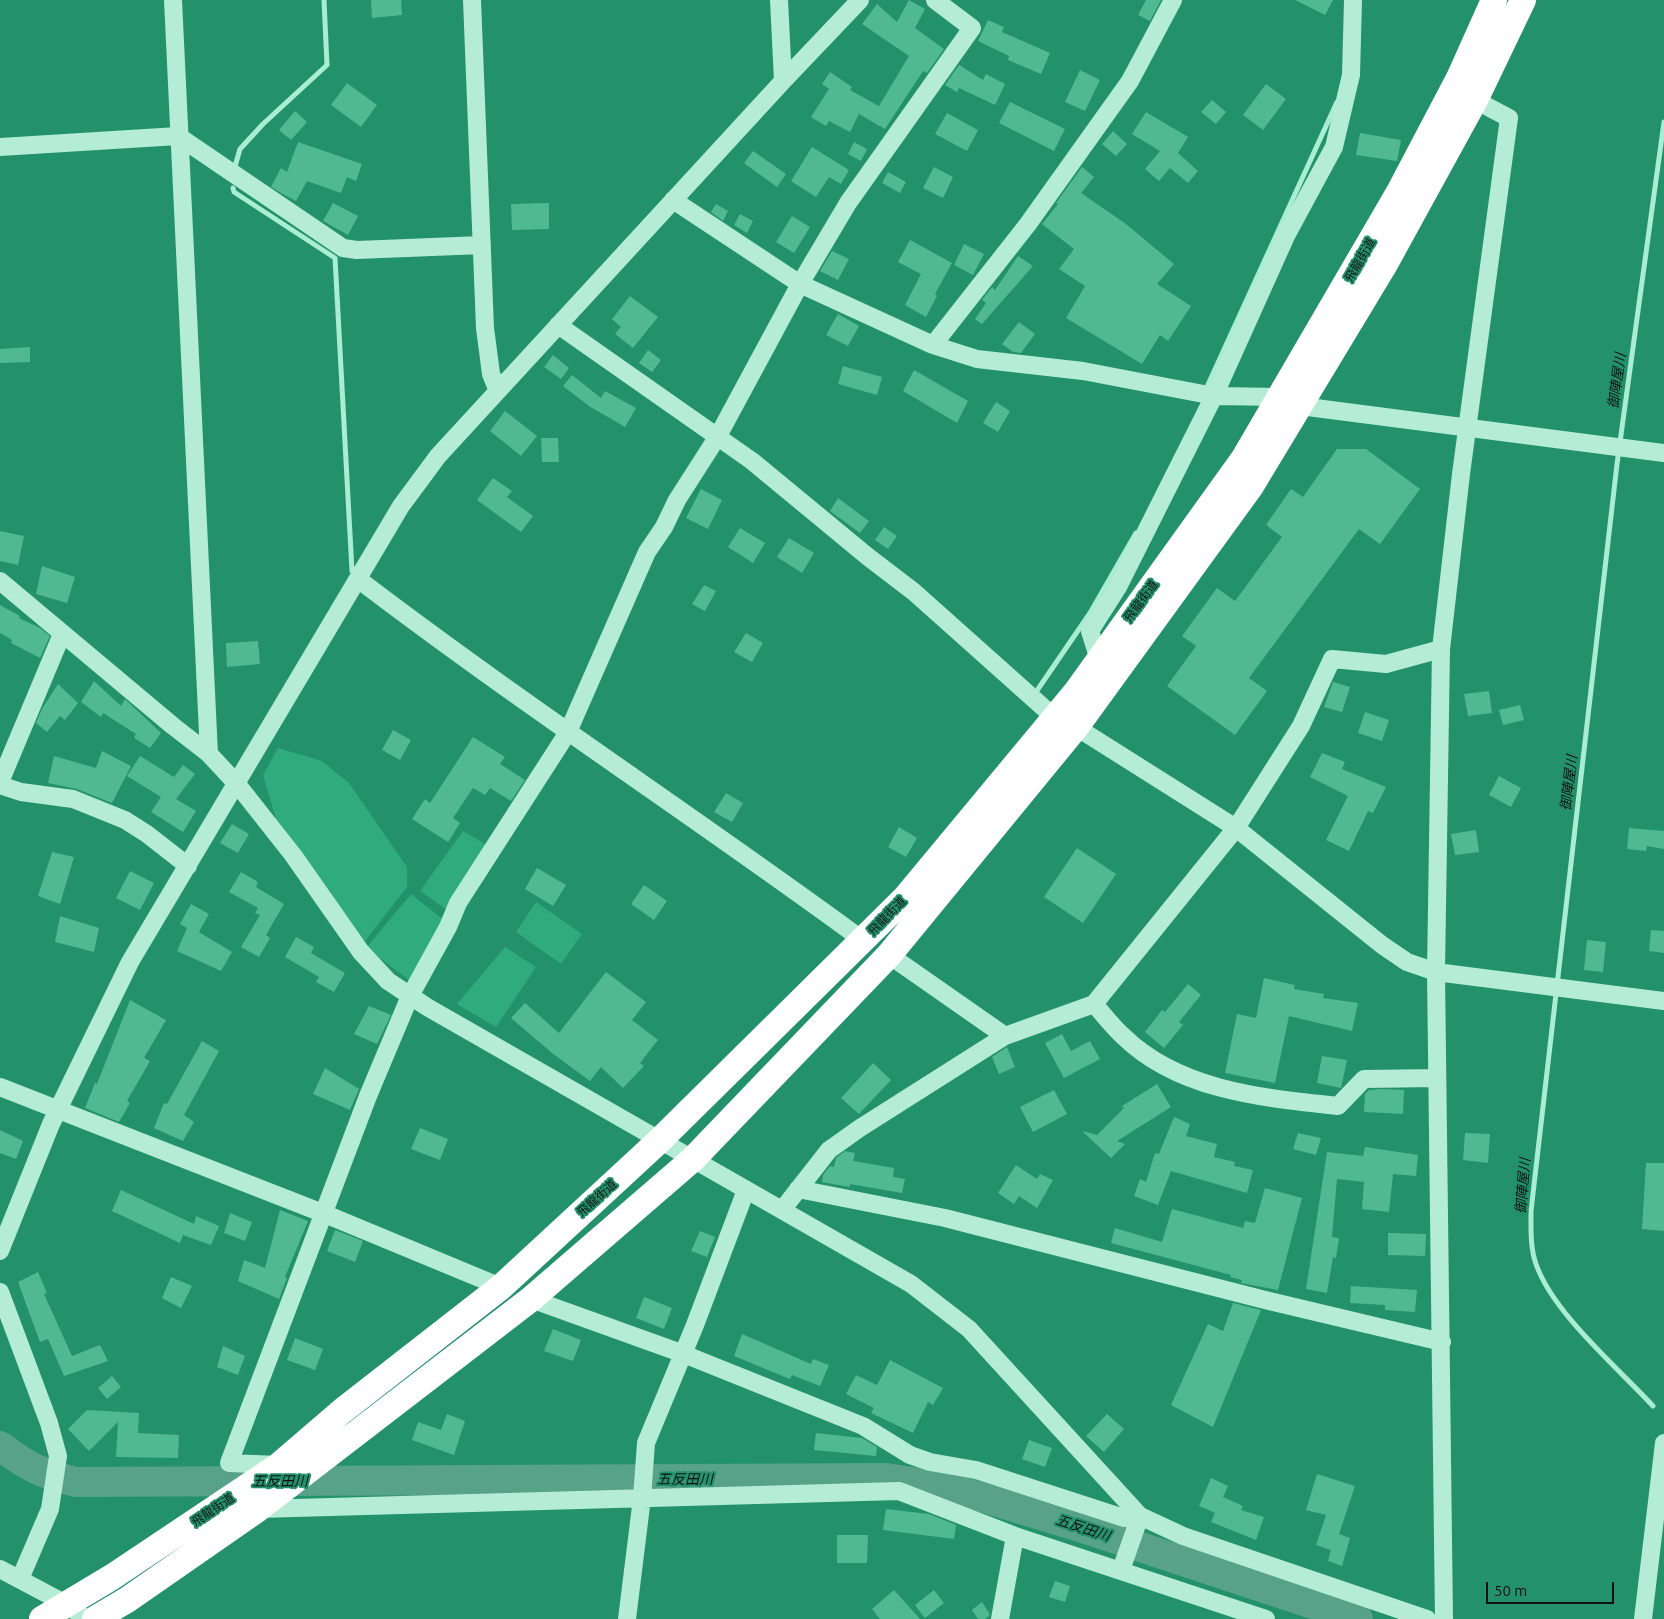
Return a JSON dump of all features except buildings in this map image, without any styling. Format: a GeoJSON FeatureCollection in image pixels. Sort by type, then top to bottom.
{"type":"FeatureCollection","features":[{"type":"Feature","properties":{"kind":"highway","name":"飛龍街道"},"geometry":{"type":"LineString","coordinates":[[95,1619],[127,1600],[262,1506],[531,1299],[693,1159],[889,955],[1065,722],[1251,486],[1290,401],[1459,78],[1494,0]]}},
{"type":"Feature","properties":{"kind":"highway","name":"飛龍街道"},"geometry":{"type":"LineString","coordinates":[[42,1619],[76,1612],[112,1577],[278,1465],[342,1411],[501,1287],[659,1141],[864,941],[905,898],[1065,722],[1099,660],[1244,458],[1290,401],[1385,264],[1475,100],[1523,0]]}},
{"type":"Feature","properties":{"kind":"street"},"geometry":{"type":"LineString","coordinates":[[173,0],[209,754]]}},
{"type":"Feature","properties":{"kind":"street"},"geometry":{"type":"LineString","coordinates":[[472,0],[486,328],[490,374],[498,391]]}},
{"type":"Feature","properties":{"kind":"street"},"geometry":{"type":"LineString","coordinates":[[779,0],[783,81]]}},
{"type":"Feature","properties":{"kind":"street"},"geometry":{"type":"LineString","coordinates":[[0,1251],[58,1109],[130,962],[238,784],[401,506],[438,456],[860,0]]}},
{"type":"Feature","properties":{"kind":"street"},"geometry":{"type":"LineString","coordinates":[[278,1465],[229,1463],[325,1214],[368,1096],[410,996],[448,927],[458,903],[568,732],[647,552],[664,527],[677,500],[718,436],[800,284],[848,203],[972,28],[934,0]]}},
{"type":"Feature","properties":{"kind":"street"},"geometry":{"type":"LineString","coordinates":[[933,345],[1028,224],[1130,81],[1173,0]]}},
{"type":"Feature","properties":{"kind":"street"},"geometry":{"type":"LineString","coordinates":[[1099,660],[1090,631],[1118,587],[1214,396],[1286,236],[1334,147],[1350,75],[1353,0]]}},
{"type":"Feature","properties":{"kind":"street"},"geometry":{"type":"LineString","coordinates":[[1444,1619],[1436,972],[1441,649],[1509,118],[1475,100]]}},
{"type":"Feature","properties":{"kind":"street"},"geometry":{"type":"LineString","coordinates":[[0,147],[178,136],[343,248],[358,250],[482,246]]}},
{"type":"Feature","properties":{"kind":"street"},"geometry":{"type":"LineString","coordinates":[[673,200],[800,284],[933,345],[977,359],[1083,371],[1214,396],[1290,401],[1468,428],[1664,453]]}},
{"type":"Feature","properties":{"kind":"street"},"geometry":{"type":"LineString","coordinates":[[558,325],[718,436],[914,592],[1065,722],[1236,828],[1382,945],[1407,962],[1436,972],[1558,986],[1664,1001]]}},
{"type":"Feature","properties":{"kind":"street"},"geometry":{"type":"LineString","coordinates":[[358,579],[568,732],[684,810],[864,941]]}},
{"type":"Feature","properties":{"kind":"street"},"geometry":{"type":"LineString","coordinates":[[0,581],[209,754],[238,784],[293,855],[361,952],[388,981],[410,996],[659,1141],[911,1284],[969,1329],[1137,1522]]}},
{"type":"Feature","properties":{"kind":"street"},"geometry":{"type":"LineString","coordinates":[[62,634],[0,783],[21,792],[73,799],[124,820],[147,834],[188,866]]}},
{"type":"Feature","properties":{"kind":"street"},"geometry":{"type":"LineString","coordinates":[[782,1210],[829,1150],[1004,1036],[1094,1004],[1236,828],[1301,726],[1332,659],[1386,664],[1441,649]]}},
{"type":"Feature","properties":{"kind":"street"},"geometry":{"type":"LineString","coordinates":[[889,955],[1004,1036]]}},
{"type":"Feature","properties":{"kind":"street"},"geometry":{"type":"LineString","coordinates":[[1094,1004],[1123,1037],[1155,1060],[1176,1072],[1212,1085],[1256,1097],[1338,1106],[1364,1079],[1437,1078]]}},
{"type":"Feature","properties":{"kind":"street"},"geometry":{"type":"LineString","coordinates":[[0,1088],[325,1214],[501,1287]]}},
{"type":"Feature","properties":{"kind":"street"},"geometry":{"type":"LineString","coordinates":[[798,1189],[945,1218],[1265,1300],[1442,1342]]}},
{"type":"Feature","properties":{"kind":"street"},"geometry":{"type":"LineString","coordinates":[[627,1619],[643,1495],[646,1443],[746,1190]]}},
{"type":"Feature","properties":{"kind":"street"},"geometry":{"type":"LineString","coordinates":[[0,1292],[49,1422],[58,1456],[50,1510],[20,1579]]}},
{"type":"Feature","properties":{"kind":"street"},"geometry":{"type":"LineString","coordinates":[[531,1299],[682,1354],[862,1426],[910,1455],[930,1462],[976,1470],[1183,1536],[1427,1619]]}},
{"type":"Feature","properties":{"kind":"street"},"geometry":{"type":"LineString","coordinates":[[1643,1619],[1664,1443]]}},
{"type":"Feature","properties":{"kind":"street"},"geometry":{"type":"LineString","coordinates":[[262,1506],[643,1495],[900,1492],[1015,1536],[1124,1563],[1266,1619]]}},
{"type":"Feature","properties":{"kind":"street"},"geometry":{"type":"LineString","coordinates":[[1124,1563],[1137,1522]]}},
{"type":"Feature","properties":{"kind":"street"},"geometry":{"type":"LineString","coordinates":[[1000,1619],[1015,1536]]}},
{"type":"Feature","properties":{"kind":"street"},"geometry":{"type":"LineString","coordinates":[[0,1569],[76,1612]]}},
{"type":"Feature","properties":{"kind":"green space"},"geometry":{"type":"Polygon","coordinates":[[[278,748],[322,761],[349,783],[407,867],[407,887],[365,941],[336,904],[301,851],[276,819],[263,775],[278,748]]]}},
{"type":"Feature","properties":{"kind":"green space"},"geometry":{"type":"Polygon","coordinates":[[[463,831],[487,845],[447,910],[420,891],[463,831]]]}},
{"type":"Feature","properties":{"kind":"green space"},"geometry":{"type":"Polygon","coordinates":[[[411,894],[445,921],[409,980],[366,948],[411,894]]]}},
{"type":"Feature","properties":{"kind":"green space"},"geometry":{"type":"Polygon","coordinates":[[[536,902],[582,934],[561,964],[516,932],[536,902]]]}},
{"type":"Feature","properties":{"kind":"green space"},"geometry":{"type":"Polygon","coordinates":[[[505,947],[536,967],[496,1027],[457,1004],[505,947]]]}},
{"type":"Feature","properties":{"kind":"waterway"},"geometry":{"type":"LineString","coordinates":[[234,170],[240,149],[263,124],[327,65],[324,0]]}},
{"type":"Feature","properties":{"kind":"waterway"},"geometry":{"type":"LineString","coordinates":[[1206,389],[1337,102]]}},
{"type":"Feature","properties":{"kind":"waterway","name":"御陣屋川"},"geometry":{"type":"LineString","coordinates":[[1653,1406],[1587,1339],[1544,1283],[1533,1251],[1531,1211],[1617,464],[1664,122]]}},
{"type":"Feature","properties":{"kind":"waterway"},"geometry":{"type":"LineString","coordinates":[[233,188],[234,192],[335,258],[352,571]]}},
{"type":"Feature","properties":{"kind":"waterway"},"geometry":{"type":"LineString","coordinates":[[1036,692],[1090,613],[1136,533]]}},
{"type":"Feature","properties":{"kind":"waterway","name":"五反田川"},"geometry":{"type":"LineString","coordinates":[[0,1446],[36,1469],[76,1482],[886,1478],[948,1487],[1089,1530],[1358,1619]]}}]}
